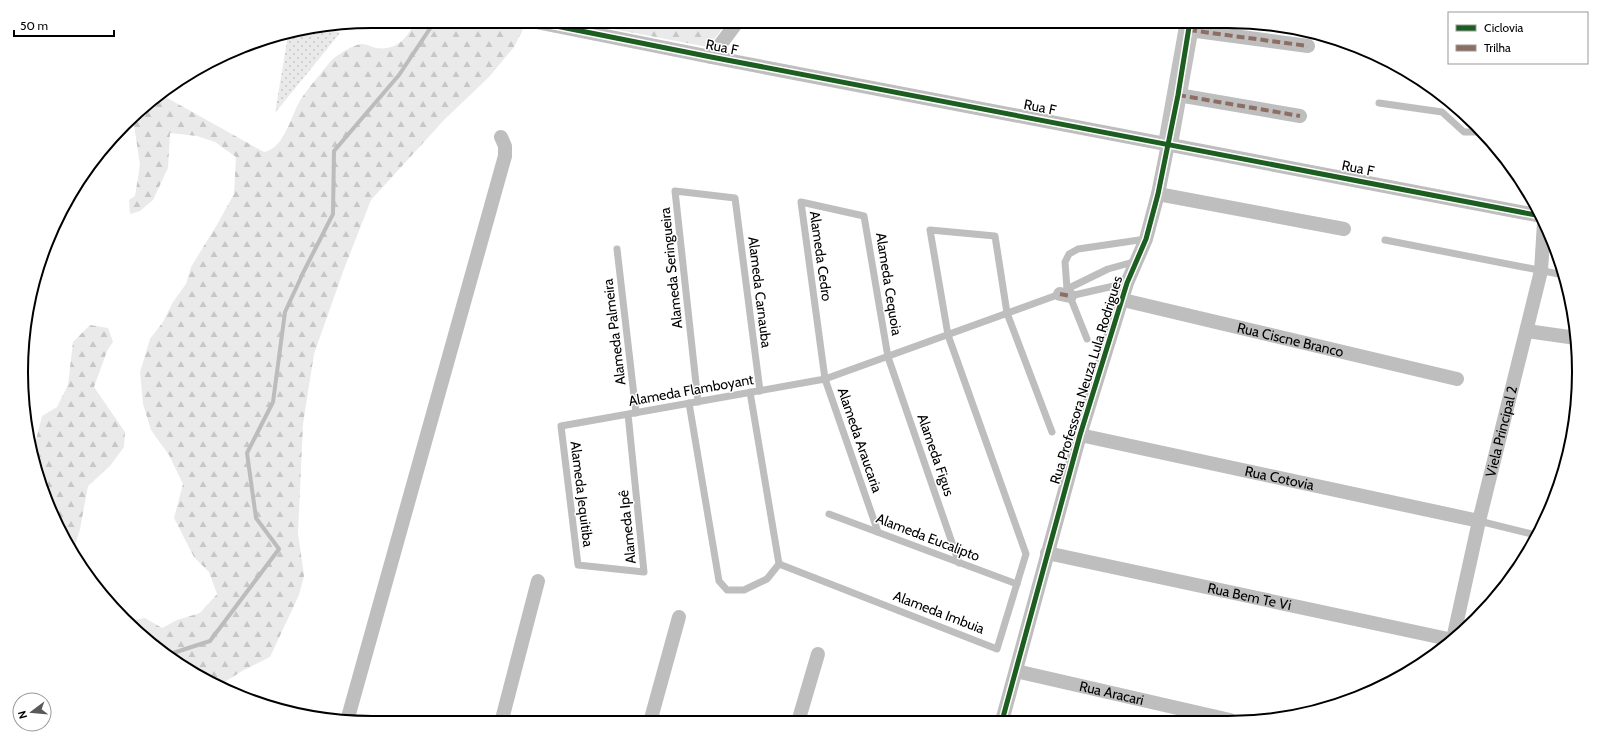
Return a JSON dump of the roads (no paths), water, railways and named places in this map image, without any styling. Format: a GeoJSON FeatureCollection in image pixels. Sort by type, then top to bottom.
{"type":"FeatureCollection","features":[{"type":"Feature","properties":{"kind":"street","name":"Rua F"},"geometry":{"type":"LineString","coordinates":[[566,28],[1534,215]]}},
{"type":"Feature","properties":{"kind":"street"},"geometry":{"type":"LineString","coordinates":[[711,57],[733,28]]}},
{"type":"Feature","properties":{"kind":"street","name":"Rua Professora Neuza Lula Rodrigues"},"geometry":{"type":"LineString","coordinates":[[1003,716],[1080,435],[1123,300],[1127,283],[1146,239],[1158,194],[1178,95],[1189,28]]}},
{"type":"Feature","properties":{"kind":"street"},"geometry":{"type":"LineString","coordinates":[[1201,28],[1308,46]]}},
{"type":"Feature","properties":{"kind":"street"},"geometry":{"type":"LineString","coordinates":[[1178,95],[1300,116]]}},
{"type":"Feature","properties":{"kind":"street"},"geometry":{"type":"LineString","coordinates":[[348,715],[505,156],[505,146],[501,137]]}},
{"type":"Feature","properties":{"kind":"street"},"geometry":{"type":"LineString","coordinates":[[1158,194],[1344,229]]}},
{"type":"Feature","properties":{"kind":"street","name":"Viela Principal 2"},"geometry":{"type":"LineString","coordinates":[[1455,631],[1479,521],[1541,271],[1543,234]]}},
{"type":"Feature","properties":{"kind":"street","name":"Rua Ciscne Branco"},"geometry":{"type":"LineString","coordinates":[[1123,300],[1457,379]]}},
{"type":"Feature","properties":{"kind":"street"},"geometry":{"type":"LineString","coordinates":[[1527,331],[1570,337]]}},
{"type":"Feature","properties":{"kind":"street","name":"Rua Cotovia"},"geometry":{"type":"LineString","coordinates":[[1080,435],[1479,521]]}},
{"type":"Feature","properties":{"kind":"street","name":"Rua Bem Te Vi"},"geometry":{"type":"LineString","coordinates":[[1047,553],[1446,638]]}},
{"type":"Feature","properties":{"kind":"street"},"geometry":{"type":"LineString","coordinates":[[503,716],[538,581]]}},
{"type":"Feature","properties":{"kind":"street"},"geometry":{"type":"LineString","coordinates":[[652,716],[679,617]]}},
{"type":"Feature","properties":{"kind":"street"},"geometry":{"type":"LineString","coordinates":[[800,716],[818,654]]}},
{"type":"Feature","properties":{"kind":"street","name":"Rua Aracari"},"geometry":{"type":"LineString","coordinates":[[1016,672],[1212,716]]}},
{"type":"Feature","properties":{"kind":"lane"},"geometry":{"type":"LineString","coordinates":[[1380,103],[1442,112],[1464,132],[1474,132]]}},
{"type":"Feature","properties":{"kind":"lane","name":"Alameda Seringueira"},"geometry":{"type":"LineString","coordinates":[[698,402],[675,191],[735,198]]}},
{"type":"Feature","properties":{"kind":"lane","name":"Alameda Carnauba"},"geometry":{"type":"LineString","coordinates":[[735,198],[760,391]]}},
{"type":"Feature","properties":{"kind":"lane","name":"Alameda Cedro"},"geometry":{"type":"LineString","coordinates":[[825,379],[801,202],[864,216]]}},
{"type":"Feature","properties":{"kind":"lane","name":"Alameda Cequoia"},"geometry":{"type":"LineString","coordinates":[[864,216],[888,357]]}},
{"type":"Feature","properties":{"kind":"lane"},"geometry":{"type":"LineString","coordinates":[[948,335],[930,230],[995,236],[1007,314],[1052,432]]}},
{"type":"Feature","properties":{"kind":"lane"},"geometry":{"type":"LineString","coordinates":[[1087,339],[1066,293],[1065,262],[1069,254],[1078,249],[1146,239]]}},
{"type":"Feature","properties":{"kind":"lane"},"geometry":{"type":"LineString","coordinates":[[1385,240],[1558,274]]}},
{"type":"Feature","properties":{"kind":"lane","name":"Alameda Palmeira"},"geometry":{"type":"LineString","coordinates":[[617,249],[636,413]]}},
{"type":"Feature","properties":{"kind":"lane"},"geometry":{"type":"LineString","coordinates":[[1066,293],[1108,269],[1137,261]]}},
{"type":"Feature","properties":{"kind":"lane"},"geometry":{"type":"LineString","coordinates":[[1066,293],[1127,283]]}},
{"type":"Feature","properties":{"kind":"lane","name":"Alameda Flamboyant"},"geometry":{"type":"LineString","coordinates":[[561,426],[825,379],[1066,293]]}},
{"type":"Feature","properties":{"kind":"lane","name":"Alameda Imbuia"},"geometry":{"type":"LineString","coordinates":[[779,564],[997,649],[1026,554],[948,335]]}},
{"type":"Feature","properties":{"kind":"lane","name":"Alameda Figus"},"geometry":{"type":"LineString","coordinates":[[888,357],[959,563]]}},
{"type":"Feature","properties":{"kind":"lane","name":"Alameda Araucaria"},"geometry":{"type":"LineString","coordinates":[[825,379],[878,532]]}},
{"type":"Feature","properties":{"kind":"lane"},"geometry":{"type":"LineString","coordinates":[[689,403],[719,581],[727,590],[744,590],[767,579],[779,564],[750,392]]}},
{"type":"Feature","properties":{"kind":"lane","name":"Alameda Ipê"},"geometry":{"type":"LineString","coordinates":[[578,565],[644,572],[628,414]]}},
{"type":"Feature","properties":{"kind":"lane","name":"Alameda Jequitiba"},"geometry":{"type":"LineString","coordinates":[[561,426],[578,565]]}},
{"type":"Feature","properties":{"kind":"lane","name":"Alameda Eucalipto"},"geometry":{"type":"LineString","coordinates":[[829,514],[1017,584]]}},
{"type":"Feature","properties":{"kind":"lane"},"geometry":{"type":"LineString","coordinates":[[1479,521],[1532,534]]}},
{"type":"Feature","properties":{"kind":"waterway"},"geometry":{"type":"LineString","coordinates":[[174,653],[210,641],[279,549],[256,518],[247,453],[273,402],[285,312],[333,214],[334,151],[399,75],[430,28]]}}]}
